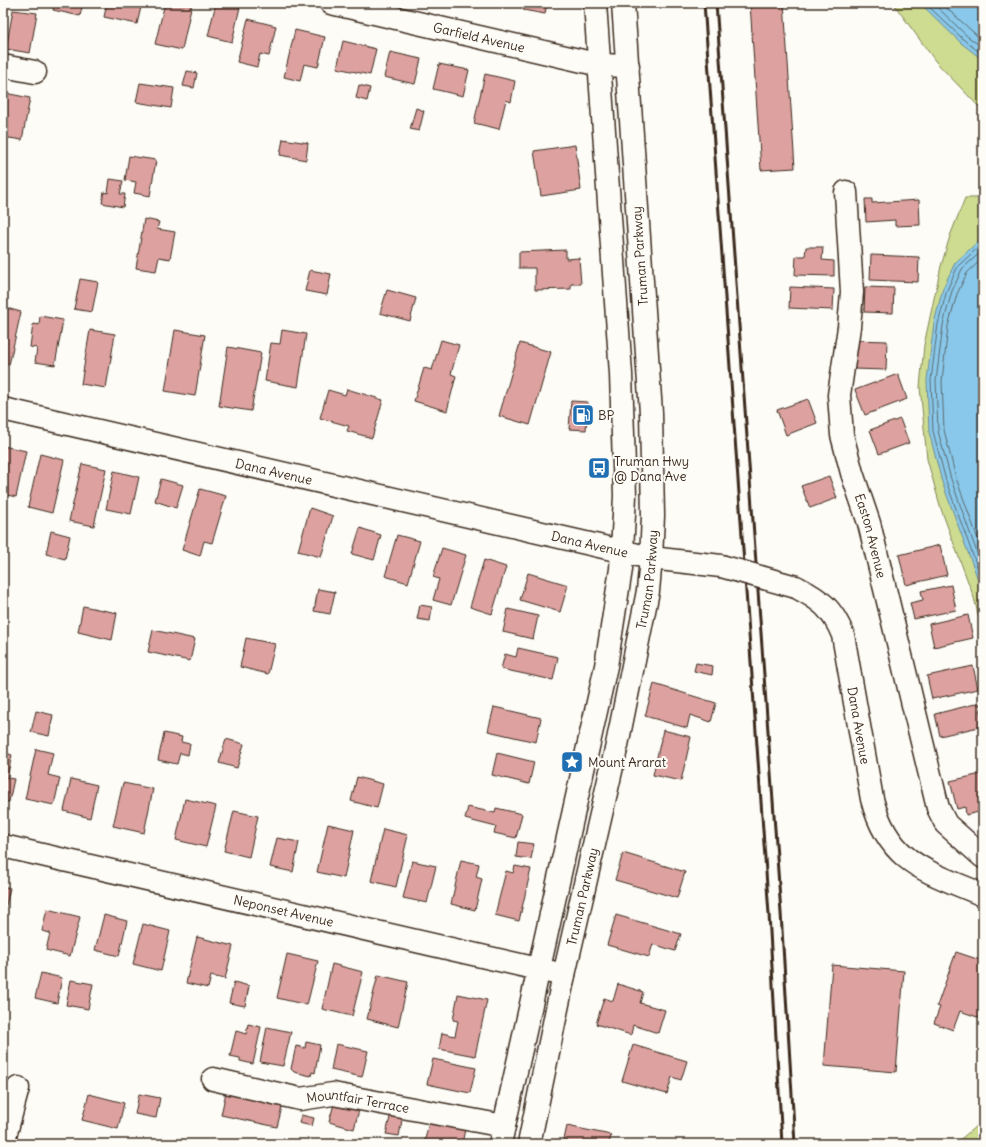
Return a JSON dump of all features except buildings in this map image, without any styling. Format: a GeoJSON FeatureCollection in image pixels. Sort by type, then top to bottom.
{"type":"FeatureCollection","features":[{"type":"Feature","properties":{"kind":"street","name":"Garfield Avenue"},"geometry":{"type":"LineString","coordinates":[[331,3],[600,65],[628,66]]}},
{"type":"Feature","properties":{"kind":"street","name":"Truman Parkway"},"geometry":{"type":"LineString","coordinates":[[502,1135],[606,666],[619,591],[623,551],[625,496],[621,374],[595,3]]}},
{"type":"Feature","properties":{"kind":"street","name":"Truman Parkway"},"geometry":{"type":"LineString","coordinates":[[528,1144],[564,975],[617,745],[648,591],[651,558],[653,516],[651,413],[623,3]]}},
{"type":"Feature","properties":{"kind":"street"},"geometry":{"type":"LineString","coordinates":[[3,66],[35,72]]}},
{"type":"Feature","properties":{"kind":"street","name":"Easton Avenue"},"geometry":{"type":"LineString","coordinates":[[846,192],[852,292],[850,327],[839,395],[842,435],[852,473],[869,523],[941,817],[952,831],[983,857]]}},
{"type":"Feature","properties":{"kind":"street","name":"Dana Avenue"},"geometry":{"type":"LineString","coordinates":[[3,409],[651,558],[722,566],[796,587],[819,600],[826,606],[838,624],[843,635],[872,799],[885,834],[907,860],[938,876],[983,895]]}},
{"type":"Feature","properties":{"kind":"street","name":"Neponset Avenue"},"geometry":{"type":"LineString","coordinates":[[3,846],[564,975]]}},
{"type":"Feature","properties":{"kind":"street","name":"Mountfair Terrace"},"geometry":{"type":"LineString","coordinates":[[213,1079],[300,1099],[333,1094],[502,1135]]}},
{"type":"Feature","properties":{"kind":"street"},"geometry":{"type":"LineString","coordinates":[[3,1144],[18,1088]]}},
{"type":"Feature","properties":{"kind":"green space"},"geometry":{"type":"Polygon","coordinates":[[[893,3],[983,3],[983,111],[936,62],[893,3]]]}},
{"type":"Feature","properties":{"kind":"green space"},"geometry":{"type":"Polygon","coordinates":[[[965,198],[983,198],[983,634],[974,598],[941,509],[927,459],[920,387],[924,345],[941,266],[950,236],[965,198]]]}},
{"type":"Feature","properties":{"kind":"green space"},"geometry":{"type":"Polygon","coordinates":[[[983,1120],[983,1144],[955,1144],[983,1120]]]}},
{"type":"Feature","properties":{"kind":"water"},"geometry":{"type":"Polygon","coordinates":[[[920,3],[983,3],[983,60],[961,43],[920,3]]]}},
{"type":"Feature","properties":{"kind":"water"},"geometry":{"type":"Polygon","coordinates":[[[983,237],[983,593],[942,482],[929,432],[927,380],[934,323],[943,288],[955,263],[983,237]]]}},
{"type":"Feature","properties":{"kind":"railway"},"geometry":{"type":"LineString","coordinates":[[704,3],[769,914],[782,1144]]}},
{"type":"Feature","properties":{"kind":"railway"},"geometry":{"type":"LineString","coordinates":[[716,3],[781,913],[795,1144]]}},
{"type":"Feature","properties":{"kind":"place","name":"BP"},"geometry":{"type":"Point","coordinates":[583,415]}},
{"type":"Feature","properties":{"kind":"place","name":"Truman Hwy @ Dana Ave"},"geometry":{"type":"Point","coordinates":[599,468]}},
{"type":"Feature","properties":{"kind":"place","name":"Mount Ararat"},"geometry":{"type":"Point","coordinates":[572,762]}}]}
